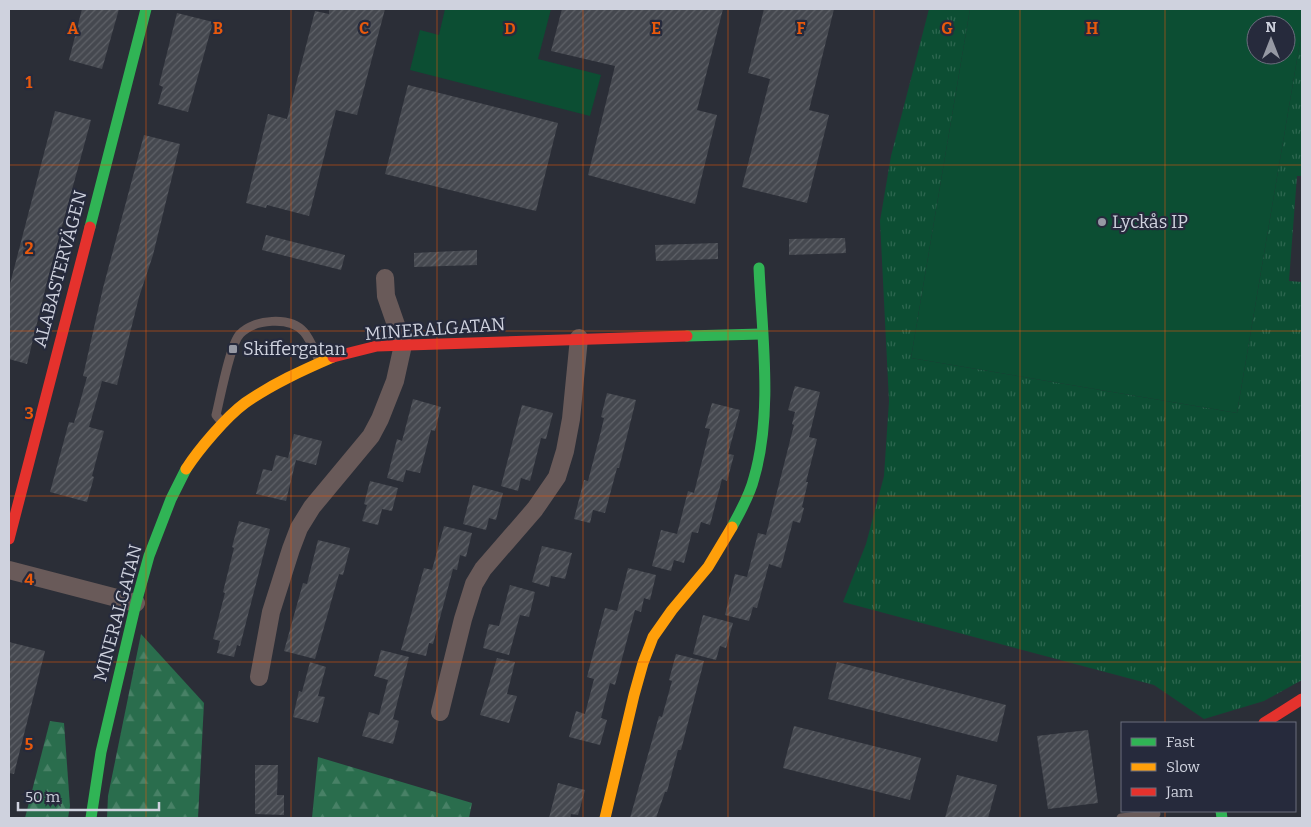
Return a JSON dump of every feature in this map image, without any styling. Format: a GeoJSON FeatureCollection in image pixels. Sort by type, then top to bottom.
{"type":"FeatureCollection","features":[{"type":"Feature","properties":{"kind":"street","name":"ALABASTERVÄGEN"},"geometry":{"type":"LineString","coordinates":[[9,539],[146,9]]}},
{"type":"Feature","properties":{"kind":"street"},"geometry":{"type":"LineString","coordinates":[[604,818],[634,695],[653,637],[672,610],[708,567],[738,516],[754,479],[761,444],[765,404],[759,268]]}},
{"type":"Feature","properties":{"kind":"street"},"geometry":{"type":"LineString","coordinates":[[260,677],[271,612],[299,528],[312,507],[371,436],[395,381],[403,346],[386,296],[385,278]]}},
{"type":"Feature","properties":{"kind":"street","name":"MINERALGATAN"},"geometry":{"type":"LineString","coordinates":[[91,818],[100,752],[149,556],[172,499],[188,467],[211,436],[244,404],[296,373],[320,362],[377,346],[579,338],[762,334]]}},
{"type":"Feature","properties":{"kind":"street"},"geometry":{"type":"LineString","coordinates":[[440,712],[463,619],[474,584],[483,568],[535,509],[557,477],[571,419],[579,338]]}},
{"type":"Feature","properties":{"kind":"street"},"geometry":{"type":"LineString","coordinates":[[9,570],[136,603]]}},
{"type":"Feature","properties":{"kind":"street"},"geometry":{"type":"LineString","coordinates":[[1265,722],[1302,699]]}},
{"type":"Feature","properties":{"kind":"lane"},"geometry":{"type":"LineString","coordinates":[[223,423],[216,415],[233,349],[239,334],[256,323],[274,321],[294,325],[304,332],[320,362]]}},
{"type":"Feature","properties":{"kind":"lane"},"geometry":{"type":"LineString","coordinates":[[1121,818],[1156,814]]}},
{"type":"Feature","properties":{"kind":"green space"},"geometry":{"type":"Polygon","coordinates":[[[445,9],[551,9],[538,59],[601,75],[590,116],[410,70],[420,30],[439,35],[445,9]]]}},
{"type":"Feature","properties":{"kind":"green space"},"geometry":{"type":"Polygon","coordinates":[[[929,9],[970,9],[911,358],[1237,413],[1302,30],[1302,176],[1297,176],[1289,281],[1302,282],[1302,680],[1264,701],[1204,719],[1154,685],[843,602],[866,544],[884,476],[889,401],[880,221],[891,156],[929,9]]]}},
{"type":"Feature","properties":{"kind":"green space","name":"Lyckås IP"},"geometry":{"type":"Polygon","coordinates":[[[970,9],[1302,10],[1302,30],[1237,413],[911,358],[970,9]]]}},
{"type":"Feature","properties":{"kind":"green space"},"geometry":{"type":"Polygon","coordinates":[[[141,634],[204,703],[198,818],[107,818],[108,796],[141,634]]]}},
{"type":"Feature","properties":{"kind":"green space"},"geometry":{"type":"Polygon","coordinates":[[[50,721],[64,723],[70,806],[68,818],[25,818],[50,721]]]}},
{"type":"Feature","properties":{"kind":"green space"},"geometry":{"type":"Polygon","coordinates":[[[318,757],[472,803],[469,818],[312,818],[318,757]]]}},
{"type":"Feature","properties":{"kind":"building"},"geometry":{"type":"Polygon","coordinates":[[[82,9],[119,9],[102,69],[69,60],[82,9]]]}},
{"type":"Feature","properties":{"kind":"building"},"geometry":{"type":"Polygon","coordinates":[[[329,9],[385,9],[357,115],[336,110],[309,216],[267,205],[266,208],[246,203],[268,114],[287,119],[315,11],[329,14],[329,9]]]}},
{"type":"Feature","properties":{"kind":"building"},"geometry":{"type":"Polygon","coordinates":[[[562,9],[723,9],[697,110],[717,115],[695,204],[588,175],[615,66],[551,51],[562,9]]]}},
{"type":"Feature","properties":{"kind":"building"},"geometry":{"type":"Polygon","coordinates":[[[764,9],[834,9],[809,110],[829,115],[807,203],[742,187],[770,79],[748,73],[764,9]]]}},
{"type":"Feature","properties":{"kind":"building"},"geometry":{"type":"Polygon","coordinates":[[[177,13],[213,22],[188,112],[158,104],[163,87],[159,85],[177,13]]]}},
{"type":"Feature","properties":{"kind":"building"},"geometry":{"type":"Polygon","coordinates":[[[408,85],[558,123],[536,211],[385,174],[408,85]]]}},
{"type":"Feature","properties":{"kind":"building"},"geometry":{"type":"Polygon","coordinates":[[[55,111],[91,120],[49,274],[27,364],[9,359],[9,288],[55,111]]]}},
{"type":"Feature","properties":{"kind":"building"},"geometry":{"type":"Polygon","coordinates":[[[144,135],[180,144],[153,255],[139,297],[117,385],[102,381],[89,427],[104,431],[87,502],[50,492],[69,422],[74,423],[87,377],[83,376],[103,288],[144,135]]]}},
{"type":"Feature","properties":{"kind":"building"},"geometry":{"type":"Polygon","coordinates":[[[266,235],[345,255],[341,270],[262,250],[266,235]]]}},
{"type":"Feature","properties":{"kind":"building"},"geometry":{"type":"Polygon","coordinates":[[[845,238],[846,253],[789,255],[789,239],[845,238]]]}},
{"type":"Feature","properties":{"kind":"building"},"geometry":{"type":"Polygon","coordinates":[[[718,243],[718,259],[656,261],[655,245],[718,243]]]}},
{"type":"Feature","properties":{"kind":"building"},"geometry":{"type":"Polygon","coordinates":[[[477,250],[477,265],[414,267],[414,253],[477,250]]]}},
{"type":"Feature","properties":{"kind":"building"},"geometry":{"type":"Polygon","coordinates":[[[795,386],[820,392],[809,437],[817,439],[806,482],[808,482],[800,523],[793,521],[781,568],[769,564],[757,608],[753,607],[749,621],[725,615],[735,574],[747,577],[758,533],[766,535],[794,425],[792,424],[795,412],[788,410],[795,386]]]}},
{"type":"Feature","properties":{"kind":"building"},"geometry":{"type":"Polygon","coordinates":[[[607,393],[636,400],[619,468],[617,468],[605,513],[593,510],[590,523],[574,519],[584,480],[588,481],[604,418],[601,417],[607,393]]]}},
{"type":"Feature","properties":{"kind":"building"},"geometry":{"type":"Polygon","coordinates":[[[413,399],[441,407],[435,431],[431,430],[420,473],[406,470],[403,482],[387,478],[397,439],[402,441],[413,399]]]}},
{"type":"Feature","properties":{"kind":"building"},"geometry":{"type":"Polygon","coordinates":[[[712,403],[740,410],[728,454],[734,455],[727,481],[722,479],[710,525],[701,522],[698,533],[692,532],[684,563],[674,560],[671,571],[652,566],[661,530],[677,534],[688,491],[694,493],[710,429],[705,428],[712,403]]]}},
{"type":"Feature","properties":{"kind":"building"},"geometry":{"type":"Polygon","coordinates":[[[522,405],[553,413],[546,439],[541,438],[530,481],[521,478],[518,491],[501,486],[522,405]]]}},
{"type":"Feature","properties":{"kind":"building"},"geometry":{"type":"Polygon","coordinates":[[[294,434],[322,441],[316,465],[296,460],[286,501],[256,494],[263,469],[272,471],[276,455],[288,458],[294,434]]]}},
{"type":"Feature","properties":{"kind":"building"},"geometry":{"type":"Polygon","coordinates":[[[370,481],[398,488],[392,511],[382,509],[378,525],[362,521],[367,505],[364,504],[370,481]]]}},
{"type":"Feature","properties":{"kind":"building"},"geometry":{"type":"Polygon","coordinates":[[[473,485],[503,493],[496,520],[489,518],[486,530],[463,524],[473,485]]]}},
{"type":"Feature","properties":{"kind":"building"},"geometry":{"type":"Polygon","coordinates":[[[239,521],[270,529],[240,646],[237,645],[234,657],[217,653],[220,641],[213,639],[225,593],[223,592],[239,521]]]}},
{"type":"Feature","properties":{"kind":"building"},"geometry":{"type":"Polygon","coordinates":[[[444,526],[472,533],[466,557],[460,555],[457,570],[453,569],[433,644],[429,643],[426,656],[401,650],[424,568],[432,570],[444,526]]]}},
{"type":"Feature","properties":{"kind":"building"},"geometry":{"type":"Polygon","coordinates":[[[318,540],[350,548],[343,575],[339,574],[315,659],[284,651],[303,583],[307,584],[318,540]]]}},
{"type":"Feature","properties":{"kind":"building"},"geometry":{"type":"Polygon","coordinates":[[[542,546],[572,553],[565,579],[551,576],[549,587],[532,582],[542,546]]]}},
{"type":"Feature","properties":{"kind":"building"},"geometry":{"type":"Polygon","coordinates":[[[628,568],[656,575],[650,600],[644,598],[641,612],[635,610],[615,685],[610,683],[601,718],[607,720],[600,745],[569,737],[576,711],[585,714],[594,679],[587,677],[605,608],[617,611],[628,568]]]}},
{"type":"Feature","properties":{"kind":"building"},"geometry":{"type":"Polygon","coordinates":[[[510,585],[535,592],[529,617],[520,615],[509,655],[483,648],[489,624],[499,626],[510,585]]]}},
{"type":"Feature","properties":{"kind":"building"},"geometry":{"type":"Polygon","coordinates":[[[703,615],[733,623],[726,648],[720,646],[716,660],[693,654],[703,615]]]}},
{"type":"Feature","properties":{"kind":"building"},"geometry":{"type":"Polygon","coordinates":[[[9,642],[45,651],[14,774],[9,773],[9,642]]]}},
{"type":"Feature","properties":{"kind":"building"},"geometry":{"type":"Polygon","coordinates":[[[381,650],[409,657],[393,719],[399,721],[393,744],[362,736],[369,712],[379,715],[388,680],[374,676],[381,650]]]}},
{"type":"Feature","properties":{"kind":"building"},"geometry":{"type":"Polygon","coordinates":[[[676,654],[704,661],[681,750],[678,750],[667,792],[665,792],[656,818],[630,818],[659,716],[662,717],[672,681],[669,680],[676,654]]]}},
{"type":"Feature","properties":{"kind":"building"},"geometry":{"type":"Polygon","coordinates":[[[497,658],[515,662],[507,694],[517,696],[509,723],[480,715],[497,658]]]}},
{"type":"Feature","properties":{"kind":"building"},"geometry":{"type":"Polygon","coordinates":[[[310,662],[326,667],[318,696],[325,697],[318,723],[293,717],[299,691],[302,692],[310,662]]]}},
{"type":"Feature","properties":{"kind":"building"},"geometry":{"type":"Polygon","coordinates":[[[837,662],[1006,705],[997,742],[828,699],[837,662]]]}},
{"type":"Feature","properties":{"kind":"building"},"geometry":{"type":"Polygon","coordinates":[[[794,726],[921,758],[910,800],[783,768],[794,726]]]}},
{"type":"Feature","properties":{"kind":"building"},"geometry":{"type":"Polygon","coordinates":[[[1088,730],[1098,803],[1048,809],[1037,736],[1088,730]]]}},
{"type":"Feature","properties":{"kind":"building"},"geometry":{"type":"Polygon","coordinates":[[[255,765],[278,765],[277,795],[284,795],[284,815],[255,814],[255,765]]]}},
{"type":"Feature","properties":{"kind":"building"},"geometry":{"type":"Polygon","coordinates":[[[957,775],[997,785],[988,818],[945,818],[957,775]]]}},
{"type":"Feature","properties":{"kind":"building"},"geometry":{"type":"Polygon","coordinates":[[[558,783],[585,790],[578,815],[571,814],[570,818],[549,818],[558,783]]]}},
{"type":"Feature","properties":{"kind":"traffic: fast"},"geometry":{"type":"LineString","coordinates":[[90,227],[146,9]]}},
{"type":"Feature","properties":{"kind":"traffic: fast"},"geometry":{"type":"LineString","coordinates":[[732,527],[752,484],[760,453],[763,427],[765,374],[759,268]]}},
{"type":"Feature","properties":{"kind":"traffic: fast"},"geometry":{"type":"LineString","coordinates":[[687,336],[761,334]]}},
{"type":"Feature","properties":{"kind":"traffic: fast"},"geometry":{"type":"LineString","coordinates":[[91,818],[101,752],[136,603],[149,556],[171,499],[186,469]]}},
{"type":"Feature","properties":{"kind":"traffic: fast"},"geometry":{"type":"LineString","coordinates":[[1221,812],[1222,818]]}},
{"type":"Feature","properties":{"kind":"traffic: slow"},"geometry":{"type":"LineString","coordinates":[[186,469],[213,434],[245,403],[299,372],[333,357]]}},
{"type":"Feature","properties":{"kind":"traffic: slow"},"geometry":{"type":"LineString","coordinates":[[605,818],[634,695],[653,637],[672,610],[708,567],[732,527]]}},
{"type":"Feature","properties":{"kind":"traffic: jam"},"geometry":{"type":"LineString","coordinates":[[9,539],[90,227]]}},
{"type":"Feature","properties":{"kind":"traffic: jam"},"geometry":{"type":"LineString","coordinates":[[333,357],[377,346],[687,336]]}},
{"type":"Feature","properties":{"kind":"traffic: jam"},"geometry":{"type":"LineString","coordinates":[[1266,722],[1302,699]]}},
{"type":"Feature","properties":{"kind":"place","name":"Lyckås IP"},"geometry":{"type":"Point","coordinates":[1102,222]}},
{"type":"Feature","properties":{"kind":"place","name":"Skiffergatan"},"geometry":{"type":"Point","coordinates":[233,349]}}]}
